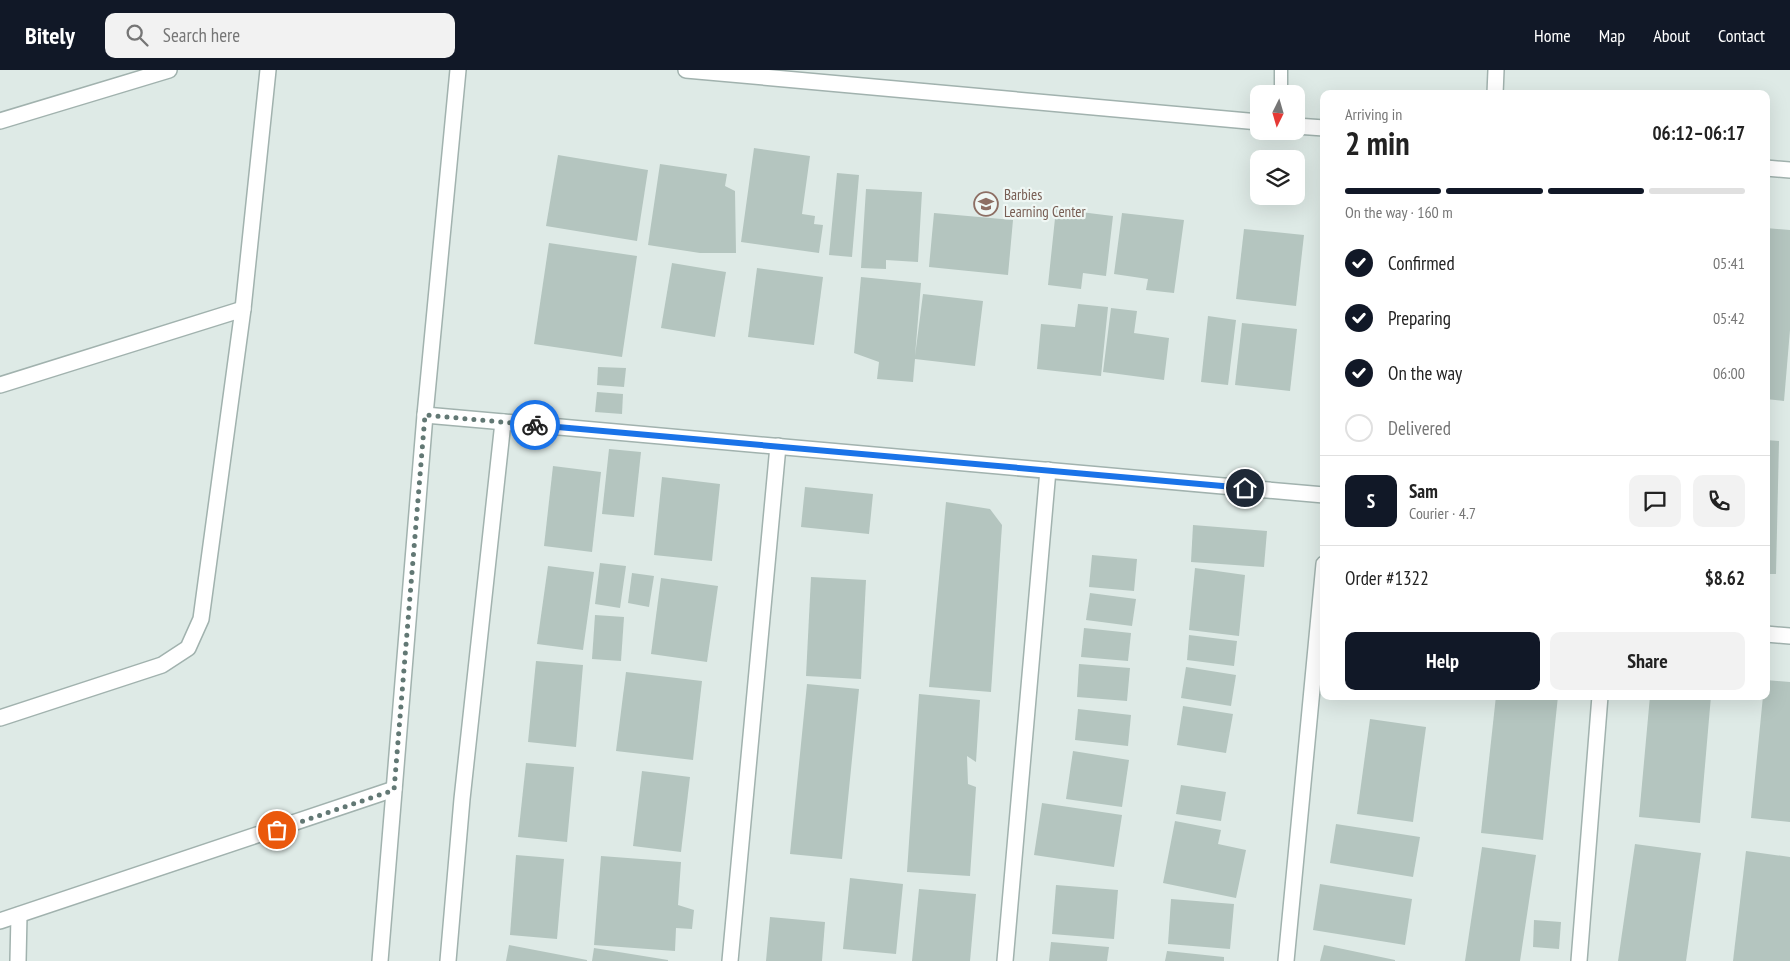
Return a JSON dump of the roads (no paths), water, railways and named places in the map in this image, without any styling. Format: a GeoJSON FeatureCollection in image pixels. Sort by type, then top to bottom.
{"type":"FeatureCollection","features":[{"type":"Feature","properties":{"kind":"street"},"geometry":{"type":"LineString","coordinates":[[0,120],[169,70]]}},
{"type":"Feature","properties":{"kind":"street"},"geometry":{"type":"LineString","coordinates":[[0,718],[162,665],[188,648],[201,619],[243,309],[268,70]]}},
{"type":"Feature","properties":{"kind":"street"},"geometry":{"type":"LineString","coordinates":[[380,961],[425,415],[458,70]]}},
{"type":"Feature","properties":{"kind":"street"},"geometry":{"type":"LineString","coordinates":[[686,70],[1250,121]]}},
{"type":"Feature","properties":{"kind":"street"},"geometry":{"type":"LineString","coordinates":[[1495,90],[1496,70]]}},
{"type":"Feature","properties":{"kind":"street"},"geometry":{"type":"LineString","coordinates":[[1305,127],[1320,128]]}},
{"type":"Feature","properties":{"kind":"street"},"geometry":{"type":"LineString","coordinates":[[1770,168],[1790,170]]}},
{"type":"Feature","properties":{"kind":"street"},"geometry":{"type":"LineString","coordinates":[[0,385],[243,309]]}},
{"type":"Feature","properties":{"kind":"street"},"geometry":{"type":"LineString","coordinates":[[425,415],[1320,495]]}},
{"type":"Feature","properties":{"kind":"street"},"geometry":{"type":"LineString","coordinates":[[448,961],[462,799],[503,422]]}},
{"type":"Feature","properties":{"kind":"street"},"geometry":{"type":"LineString","coordinates":[[730,961],[778,446]]}},
{"type":"Feature","properties":{"kind":"street"},"geometry":{"type":"LineString","coordinates":[[1005,961],[1048,470]]}},
{"type":"Feature","properties":{"kind":"street"},"geometry":{"type":"LineString","coordinates":[[1286,961],[1320,621]]}},
{"type":"Feature","properties":{"kind":"street"},"geometry":{"type":"LineString","coordinates":[[1770,634],[1790,636]]}},
{"type":"Feature","properties":{"kind":"street"},"geometry":{"type":"LineString","coordinates":[[1579,961],[1600,700]]}},
{"type":"Feature","properties":{"kind":"street"},"geometry":{"type":"LineString","coordinates":[[0,921],[394,790]]}},
{"type":"Feature","properties":{"kind":"street"},"geometry":{"type":"LineString","coordinates":[[18,961],[19,915]]}},
{"type":"Feature","properties":{"kind":"lane"},"geometry":{"type":"LineString","coordinates":[[1281,70],[1281,85]]}},
{"type":"Feature","properties":{"kind":"place","name":"Barbies Learning Center"},"geometry":{"type":"Point","coordinates":[986,204]}}]}
